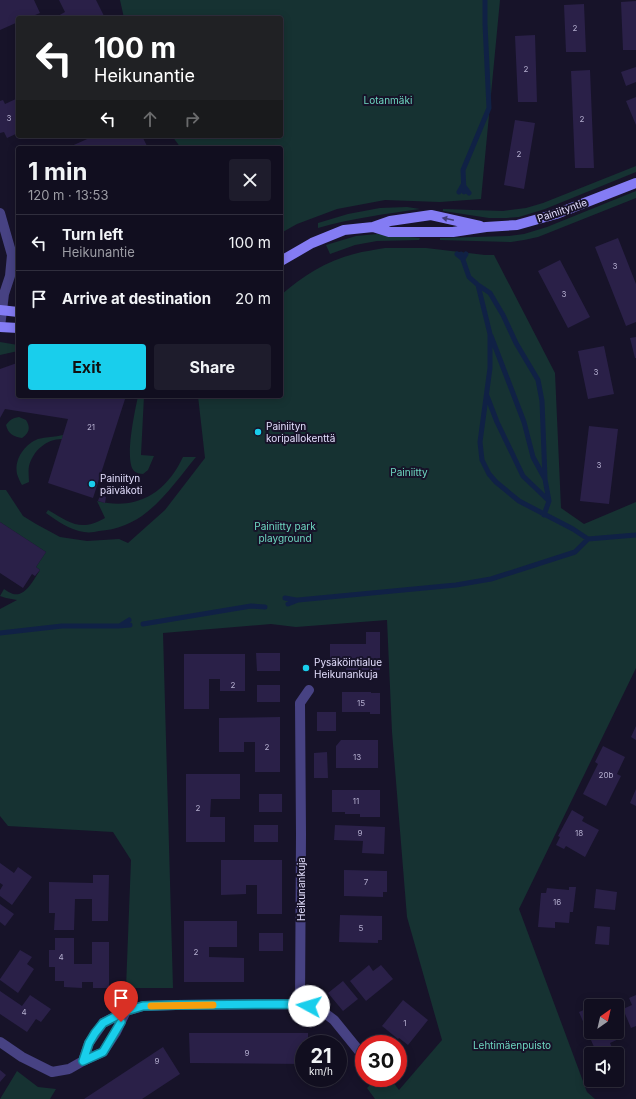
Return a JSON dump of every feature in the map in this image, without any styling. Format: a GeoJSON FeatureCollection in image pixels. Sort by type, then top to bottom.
{"type":"FeatureCollection","features":[{"type":"Feature","properties":{"kind":"street","name":"Painiityntie"},"geometry":{"type":"LineString","coordinates":[[373,228],[389,232],[453,232],[486,227],[517,225],[556,214],[636,183]]}},
{"type":"Feature","properties":{"kind":"street"},"geometry":{"type":"LineString","coordinates":[[0,213],[12,256],[10,276],[1,310],[0,327],[16,328]]}},
{"type":"Feature","properties":{"kind":"street","name":"Painiityntie"},"geometry":{"type":"LineString","coordinates":[[283,259],[312,243],[344,230],[373,228],[390,222],[431,215],[486,227]]}},
{"type":"Feature","properties":{"kind":"street"},"geometry":{"type":"LineString","coordinates":[[1,310],[16,312]]}},
{"type":"Feature","properties":{"kind":"street","name":"Heikunankuja"},"geometry":{"type":"LineString","coordinates":[[300,1004],[300,703],[309,690]]}},
{"type":"Feature","properties":{"kind":"street"},"geometry":{"type":"LineString","coordinates":[[83,1061],[89,1043],[103,1023],[126,1011],[143,1006],[300,1004],[318,1008],[334,1020],[355,1046]]}},
{"type":"Feature","properties":{"kind":"street"},"geometry":{"type":"LineString","coordinates":[[0,1042],[22,1057],[52,1072],[69,1069],[103,1052],[116,1032],[126,1011]]}},
{"type":"Feature","properties":{"kind":"green space","name":"Lotanmäki"},"geometry":{"type":"Polygon","coordinates":[[[120,0],[500,0],[481,199],[440,202],[385,200],[337,209],[297,224],[283,232],[283,146],[180,146],[174,138],[283,138],[283,16],[124,16],[120,0]]]}},
{"type":"Feature","properties":{"kind":"green space"},"geometry":{"type":"Polygon","coordinates":[[[636,166],[636,172],[545,209],[519,217],[489,218],[443,211],[443,209],[503,211],[526,208],[543,203],[636,166]]]}},
{"type":"Feature","properties":{"kind":"green space"},"geometry":{"type":"Polygon","coordinates":[[[636,191],[636,198],[538,237],[511,242],[440,240],[440,238],[509,236],[524,234],[547,227],[636,191]]]}},
{"type":"Feature","properties":{"kind":"green space"},"geometry":{"type":"Polygon","coordinates":[[[407,207],[420,209],[356,219],[318,228],[318,223],[348,214],[380,208],[407,207]]]}},
{"type":"Feature","properties":{"kind":"green space"},"geometry":{"type":"Polygon","coordinates":[[[377,234],[420,238],[419,240],[377,241],[355,245],[330,254],[326,245],[356,236],[377,234]]]}},
{"type":"Feature","properties":{"kind":"green space","name":"Painiitty"},"geometry":{"type":"Polygon","coordinates":[[[385,248],[426,248],[494,255],[555,373],[561,508],[584,524],[636,502],[636,668],[519,909],[584,1087],[595,1099],[375,1099],[367,1088],[397,1087],[399,1090],[402,1087],[407,1087],[407,1081],[442,1040],[407,917],[392,732],[387,620],[296,627],[271,624],[163,633],[173,988],[126,988],[131,860],[113,832],[8,826],[0,816],[0,609],[17,600],[0,596],[4,589],[13,594],[22,593],[26,590],[40,570],[36,567],[46,552],[0,522],[0,490],[6,490],[23,516],[60,537],[87,541],[119,539],[128,543],[165,510],[205,458],[198,398],[283,398],[283,293],[315,270],[344,257],[385,248]]]}},
{"type":"Feature","properties":{"kind":"green space"},"geometry":{"type":"Polygon","coordinates":[[[0,342],[16,345],[16,351],[0,355],[0,342]]]}},
{"type":"Feature","properties":{"kind":"green space"},"geometry":{"type":"Polygon","coordinates":[[[138,398],[144,398],[141,455],[154,456],[148,470],[143,474],[134,471],[131,465],[130,446],[138,398]]]}},
{"type":"Feature","properties":{"kind":"green space"},"geometry":{"type":"Polygon","coordinates":[[[19,417],[26,420],[29,428],[28,432],[22,438],[16,437],[8,431],[6,425],[11,420],[19,417]]]}},
{"type":"Feature","properties":{"kind":"green space"},"geometry":{"type":"Polygon","coordinates":[[[63,435],[62,439],[51,441],[37,451],[29,466],[29,482],[22,485],[17,474],[17,463],[25,448],[33,441],[38,439],[63,435]]]}},
{"type":"Feature","properties":{"kind":"green space"},"geometry":{"type":"Polygon","coordinates":[[[183,457],[196,457],[167,493],[154,506],[142,516],[124,525],[112,529],[84,532],[59,522],[46,513],[48,510],[63,519],[76,524],[82,525],[96,522],[105,518],[97,501],[125,503],[137,501],[149,496],[168,480],[176,470],[183,457]]]}},
{"type":"Feature","properties":{"kind":"green space"},"geometry":{"type":"Polygon","coordinates":[[[17,1071],[38,1087],[56,1089],[50,1099],[0,1099],[17,1071]]]}},
{"type":"Feature","properties":{"kind":"building"},"geometry":{"type":"Polygon","coordinates":[[[0,0],[34,0],[40,13],[33,16],[16,16],[16,23],[0,30],[0,0]]]}},
{"type":"Feature","properties":{"kind":"building"},"geometry":{"type":"Polygon","coordinates":[[[59,0],[96,0],[104,16],[58,16],[65,12],[59,0]]]}},
{"type":"Feature","properties":{"kind":"building"},"geometry":{"type":"Polygon","coordinates":[[[636,1],[636,50],[623,50],[621,2],[636,1]]]}},
{"type":"Feature","properties":{"kind":"building"},"geometry":{"type":"Polygon","coordinates":[[[584,4],[586,52],[566,52],[564,5],[584,4]]]}},
{"type":"Feature","properties":{"kind":"building"},"geometry":{"type":"Polygon","coordinates":[[[535,35],[537,102],[518,102],[515,36],[535,35]]]}},
{"type":"Feature","properties":{"kind":"building"},"geometry":{"type":"Polygon","coordinates":[[[636,67],[636,82],[626,86],[621,72],[636,67]]]}},
{"type":"Feature","properties":{"kind":"building"},"geometry":{"type":"Polygon","coordinates":[[[590,70],[594,168],[575,168],[571,71],[590,70]]]}},
{"type":"Feature","properties":{"kind":"building"},"geometry":{"type":"Polygon","coordinates":[[[636,97],[636,125],[626,101],[636,97]]]}},
{"type":"Feature","properties":{"kind":"building"},"geometry":{"type":"Polygon","coordinates":[[[16,99],[16,134],[7,138],[4,132],[0,133],[0,101],[3,100],[5,104],[16,99]]]}},
{"type":"Feature","properties":{"kind":"building"},"geometry":{"type":"Polygon","coordinates":[[[515,120],[535,123],[524,189],[504,185],[515,120]]]}},
{"type":"Feature","properties":{"kind":"building"},"geometry":{"type":"Polygon","coordinates":[[[90,138],[143,138],[147,146],[72,146],[90,138]]]}},
{"type":"Feature","properties":{"kind":"building"},"geometry":{"type":"Polygon","coordinates":[[[618,238],[636,284],[636,322],[626,326],[595,247],[618,238]]]}},
{"type":"Feature","properties":{"kind":"building"},"geometry":{"type":"Polygon","coordinates":[[[560,260],[590,317],[568,328],[538,271],[560,260]]]}},
{"type":"Feature","properties":{"kind":"building"},"geometry":{"type":"Polygon","coordinates":[[[636,337],[636,358],[635,358],[630,338],[636,337]]]}},
{"type":"Feature","properties":{"kind":"building"},"geometry":{"type":"Polygon","coordinates":[[[604,346],[614,394],[588,399],[578,351],[604,346]]]}},
{"type":"Feature","properties":{"kind":"building"},"geometry":{"type":"Polygon","coordinates":[[[16,363],[16,398],[125,398],[93,498],[48,483],[68,419],[5,409],[0,418],[0,369],[16,363]]]}},
{"type":"Feature","properties":{"kind":"building"},"geometry":{"type":"Polygon","coordinates":[[[589,426],[618,429],[609,504],[580,501],[589,426]]]}},
{"type":"Feature","properties":{"kind":"building"},"geometry":{"type":"Polygon","coordinates":[[[100,495],[106,497],[105,503],[98,501],[100,495]]]}},
{"type":"Feature","properties":{"kind":"building"},"geometry":{"type":"Polygon","coordinates":[[[0,522],[46,552],[36,567],[40,570],[35,576],[32,574],[23,588],[0,573],[0,522]]]}},
{"type":"Feature","properties":{"kind":"building"},"geometry":{"type":"Polygon","coordinates":[[[366,632],[380,632],[380,670],[346,670],[347,661],[330,661],[330,644],[366,644],[366,632]]]}},
{"type":"Feature","properties":{"kind":"building"},"geometry":{"type":"Polygon","coordinates":[[[256,653],[280,653],[280,671],[257,671],[256,653]]]}},
{"type":"Feature","properties":{"kind":"building"},"geometry":{"type":"Polygon","coordinates":[[[184,654],[245,654],[245,691],[220,691],[220,679],[209,679],[209,709],[184,709],[184,654]]]}},
{"type":"Feature","properties":{"kind":"building"},"geometry":{"type":"Polygon","coordinates":[[[257,685],[280,685],[280,702],[257,702],[257,685]]]}},
{"type":"Feature","properties":{"kind":"building"},"geometry":{"type":"Polygon","coordinates":[[[342,692],[380,693],[380,714],[370,714],[370,712],[342,712],[342,692]]]}},
{"type":"Feature","properties":{"kind":"building"},"geometry":{"type":"Polygon","coordinates":[[[317,712],[336,712],[336,731],[317,731],[317,712]]]}},
{"type":"Feature","properties":{"kind":"building"},"geometry":{"type":"Polygon","coordinates":[[[280,717],[280,772],[255,772],[255,742],[244,742],[244,752],[219,752],[219,718],[280,717]]]}},
{"type":"Feature","properties":{"kind":"building"},"geometry":{"type":"Polygon","coordinates":[[[636,726],[636,740],[631,737],[636,726]]]}},
{"type":"Feature","properties":{"kind":"building"},"geometry":{"type":"Polygon","coordinates":[[[341,740],[378,740],[378,768],[336,768],[336,746],[341,740]]]}},
{"type":"Feature","properties":{"kind":"building"},"geometry":{"type":"Polygon","coordinates":[[[603,746],[625,757],[617,774],[621,776],[606,806],[583,794],[598,764],[595,762],[603,746]]]}},
{"type":"Feature","properties":{"kind":"building"},"geometry":{"type":"Polygon","coordinates":[[[327,752],[328,778],[314,778],[314,753],[327,752]]]}},
{"type":"Feature","properties":{"kind":"building"},"geometry":{"type":"Polygon","coordinates":[[[186,774],[240,774],[240,799],[211,799],[210,817],[225,817],[225,842],[186,842],[186,774]]]}},
{"type":"Feature","properties":{"kind":"building"},"geometry":{"type":"Polygon","coordinates":[[[636,789],[636,806],[630,803],[636,789]]]}},
{"type":"Feature","properties":{"kind":"building"},"geometry":{"type":"Polygon","coordinates":[[[332,790],[380,790],[380,817],[360,817],[360,814],[332,812],[332,790]]]}},
{"type":"Feature","properties":{"kind":"building"},"geometry":{"type":"Polygon","coordinates":[[[259,794],[282,794],[282,812],[259,812],[259,794]]]}},
{"type":"Feature","properties":{"kind":"building"},"geometry":{"type":"Polygon","coordinates":[[[572,810],[584,817],[582,821],[599,830],[585,857],[566,846],[564,849],[556,845],[560,837],[558,836],[572,810]]]}},
{"type":"Feature","properties":{"kind":"building"},"geometry":{"type":"Polygon","coordinates":[[[254,825],[278,825],[278,842],[254,842],[254,825]]]}},
{"type":"Feature","properties":{"kind":"building"},"geometry":{"type":"Polygon","coordinates":[[[335,825],[385,827],[384,854],[362,853],[363,841],[334,840],[335,825]]]}},
{"type":"Feature","properties":{"kind":"building"},"geometry":{"type":"Polygon","coordinates":[[[221,860],[282,860],[282,914],[257,914],[257,885],[246,885],[246,894],[221,895],[221,860]]]}},
{"type":"Feature","properties":{"kind":"building"},"geometry":{"type":"Polygon","coordinates":[[[0,863],[14,873],[18,867],[32,877],[12,905],[0,896],[0,890],[3,885],[0,883],[0,863]]]}},
{"type":"Feature","properties":{"kind":"building"},"geometry":{"type":"Polygon","coordinates":[[[344,870],[387,871],[387,892],[383,892],[383,897],[344,896],[344,870]]]}},
{"type":"Feature","properties":{"kind":"building"},"geometry":{"type":"Polygon","coordinates":[[[93,875],[109,875],[108,921],[92,921],[92,899],[75,899],[74,930],[54,930],[55,913],[49,913],[49,882],[93,883],[93,875]]]}},
{"type":"Feature","properties":{"kind":"building"},"geometry":{"type":"Polygon","coordinates":[[[569,887],[576,887],[573,912],[570,912],[569,923],[555,922],[555,928],[538,927],[541,893],[546,893],[547,888],[569,890],[569,887]]]}},
{"type":"Feature","properties":{"kind":"building"},"geometry":{"type":"Polygon","coordinates":[[[596,889],[617,892],[615,910],[594,908],[596,889]]]}},
{"type":"Feature","properties":{"kind":"building"},"geometry":{"type":"Polygon","coordinates":[[[0,904],[14,914],[5,926],[0,922],[0,904]]]}},
{"type":"Feature","properties":{"kind":"building"},"geometry":{"type":"Polygon","coordinates":[[[340,915],[382,916],[382,940],[378,940],[378,943],[339,942],[340,915]]]}},
{"type":"Feature","properties":{"kind":"building"},"geometry":{"type":"Polygon","coordinates":[[[184,921],[237,921],[237,947],[209,947],[209,957],[244,958],[244,982],[184,982],[184,921]]]}},
{"type":"Feature","properties":{"kind":"building"},"geometry":{"type":"Polygon","coordinates":[[[597,926],[610,927],[609,945],[595,944],[597,926]]]}},
{"type":"Feature","properties":{"kind":"building"},"geometry":{"type":"Polygon","coordinates":[[[259,933],[283,933],[283,951],[259,951],[259,933]]]}},
{"type":"Feature","properties":{"kind":"building"},"geometry":{"type":"Polygon","coordinates":[[[55,938],[74,938],[74,964],[92,964],[92,942],[109,942],[109,988],[93,988],[93,982],[82,982],[82,988],[64,987],[64,981],[55,981],[55,967],[49,967],[49,950],[55,950],[55,938]]]}},
{"type":"Feature","properties":{"kind":"building"},"geometry":{"type":"Polygon","coordinates":[[[20,950],[32,957],[27,964],[34,969],[18,993],[0,979],[20,950]]]}},
{"type":"Feature","properties":{"kind":"building"},"geometry":{"type":"Polygon","coordinates":[[[369,965],[373,971],[381,965],[393,979],[366,1001],[350,981],[369,965]]]}},
{"type":"Feature","properties":{"kind":"building"},"geometry":{"type":"Polygon","coordinates":[[[343,981],[358,999],[343,1011],[328,993],[343,981]]]}},
{"type":"Feature","properties":{"kind":"building"},"geometry":{"type":"Polygon","coordinates":[[[0,991],[22,1006],[30,995],[51,1009],[41,1022],[36,1019],[27,1032],[0,1014],[0,991]]]}},
{"type":"Feature","properties":{"kind":"building"},"geometry":{"type":"Polygon","coordinates":[[[636,995],[636,1026],[631,1028],[624,1011],[624,1009],[632,1005],[629,998],[636,995]]]}},
{"type":"Feature","properties":{"kind":"building"},"geometry":{"type":"Polygon","coordinates":[[[403,1000],[428,1020],[408,1045],[407,1035],[393,1035],[382,1026],[403,1000]]]}},
{"type":"Feature","properties":{"kind":"building"},"geometry":{"type":"Polygon","coordinates":[[[584,1010],[584,1024],[579,1012],[584,1010]]]}},
{"type":"Feature","properties":{"kind":"building"},"geometry":{"type":"Polygon","coordinates":[[[189,1033],[308,1033],[308,1035],[295,1035],[295,1064],[190,1063],[189,1033]]]}},
{"type":"Feature","properties":{"kind":"building"},"geometry":{"type":"Polygon","coordinates":[[[591,1039],[619,1039],[610,1043],[612,1047],[594,1047],[591,1039]]]}},
{"type":"Feature","properties":{"kind":"building"},"geometry":{"type":"Polygon","coordinates":[[[163,1047],[180,1074],[142,1099],[84,1099],[163,1047]]]}},
{"type":"Feature","properties":{"kind":"building"},"geometry":{"type":"Polygon","coordinates":[[[0,1070],[6,1075],[0,1082],[0,1070]]]}},
{"type":"Feature","properties":{"kind":"waterway"},"geometry":{"type":"LineString","coordinates":[[464,192],[463,170],[489,108],[485,0]]}},
{"type":"Feature","properties":{"kind":"waterway"},"geometry":{"type":"LineString","coordinates":[[459,192],[463,185],[469,193]]}},
{"type":"Feature","properties":{"kind":"waterway"},"geometry":{"type":"LineString","coordinates":[[457,254],[463,259],[466,254]]}},
{"type":"Feature","properties":{"kind":"waterway"},"geometry":{"type":"LineString","coordinates":[[461,254],[469,277],[478,285],[490,334],[490,368],[480,442],[482,460],[489,474],[496,482],[519,501],[573,529],[588,539],[636,535]]}},
{"type":"Feature","properties":{"kind":"waterway"},"geometry":{"type":"LineString","coordinates":[[478,285],[490,293],[503,315],[516,343],[538,380],[542,401],[545,479]]}},
{"type":"Feature","properties":{"kind":"waterway"},"geometry":{"type":"LineString","coordinates":[[491,336],[524,422],[533,457],[545,479],[549,501],[544,515]]}},
{"type":"Feature","properties":{"kind":"waterway"},"geometry":{"type":"LineString","coordinates":[[487,396],[497,422],[523,476],[548,500]]}},
{"type":"Feature","properties":{"kind":"waterway"},"geometry":{"type":"LineString","coordinates":[[288,604],[298,600],[456,585],[491,579],[575,552],[588,539]]}},
{"type":"Feature","properties":{"kind":"waterway"},"geometry":{"type":"LineString","coordinates":[[285,598],[296,600]]}},
{"type":"Feature","properties":{"kind":"waterway"},"geometry":{"type":"LineString","coordinates":[[143,624],[251,606],[265,607]]}},
{"type":"Feature","properties":{"kind":"waterway"},"geometry":{"type":"LineString","coordinates":[[121,625],[129,620]]}},
{"type":"Feature","properties":{"kind":"waterway"},"geometry":{"type":"LineString","coordinates":[[0,633],[62,626],[130,625]]}},
{"type":"Feature","properties":{"kind":"slow traffic"},"geometry":{"type":"LineString","coordinates":[[151,1006],[213,1005]]}},
{"type":"Feature","properties":{"kind":"place","name":"Painiityn koripallokenttä"},"geometry":{"type":"Point","coordinates":[258,432]}},
{"type":"Feature","properties":{"kind":"place","name":"Painiityn päiväkoti"},"geometry":{"type":"Point","coordinates":[92,484]}},
{"type":"Feature","properties":{"kind":"place","name":"Pysäköintialue Heikunankuja"},"geometry":{"type":"Point","coordinates":[306,668]}},
{"type":"Feature","properties":{"kind":"route"},"geometry":{"type":"LineString","coordinates":[[121,1022],[103,1052],[83,1061],[89,1043],[103,1023],[126,1011],[143,1006],[300,1004],[309,1006]]}},
{"type":"Feature","properties":{"kind":"park label","name":"Painiitty park playground"},"geometry":{"type":"Point","coordinates":[285,532]}},
{"type":"Feature","properties":{"kind":"park label","name":"Lehtimäenpuisto"},"geometry":{"type":"Point","coordinates":[512,1045]}}]}
